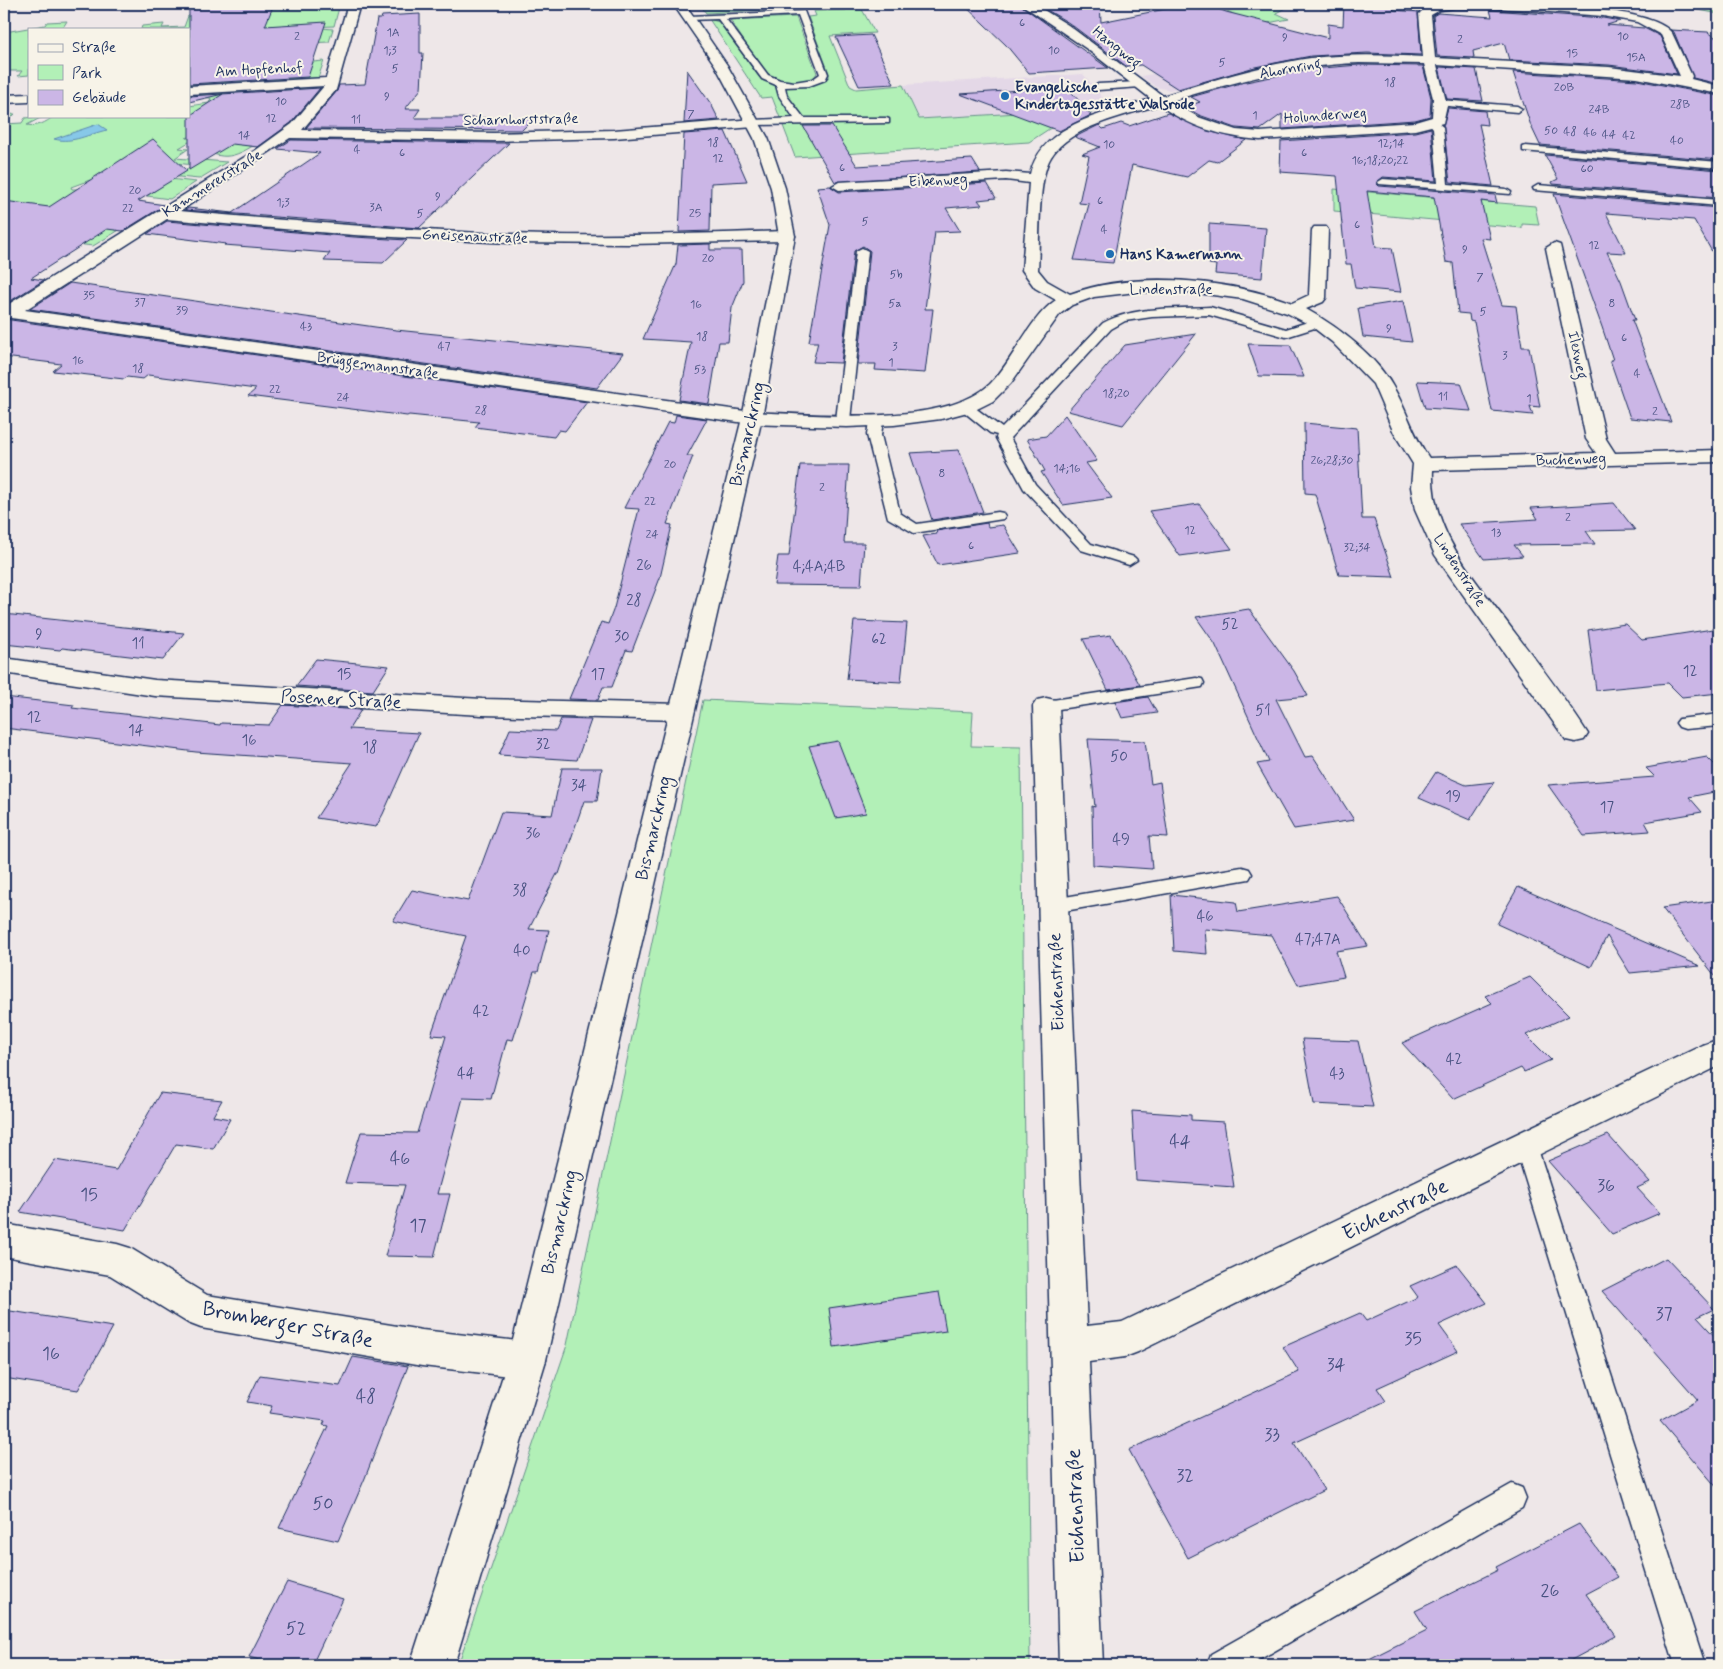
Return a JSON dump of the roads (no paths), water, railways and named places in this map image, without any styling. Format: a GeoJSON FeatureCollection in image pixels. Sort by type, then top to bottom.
{"type":"FeatureCollection","features":[{"type":"Feature","properties":{"kind":"street","name":"Kammererstraße"},"geometry":{"type":"LineString","coordinates":[[6,313],[288,134],[330,90],[354,4]]}},
{"type":"Feature","properties":{"kind":"street","name":"Bismarckring"},"geometry":{"type":"LineString","coordinates":[[432,1665],[527,1360],[680,712],[752,418],[787,236],[778,188],[754,123],[721,65],[679,4]]}},
{"type":"Feature","properties":{"kind":"street","name":"Hangweg"},"geometry":{"type":"LineString","coordinates":[[1027,4],[1082,40],[1160,101]]}},
{"type":"Feature","properties":{"kind":"street"},"geometry":{"type":"LineString","coordinates":[[1433,122],[1438,120],[1439,89],[1429,61],[1425,14],[1442,6],[1466,4],[1620,15],[1654,24],[1666,33],[1686,76],[1684,81]]}},
{"type":"Feature","properties":{"kind":"street","name":"Ahornring"},"geometry":{"type":"LineString","coordinates":[[1068,300],[1044,288],[1034,280],[1030,270],[1037,179],[1043,156],[1065,135],[1087,123],[1112,114],[1254,74],[1313,62],[1347,60],[1429,61],[1610,72],[1684,81],[1719,90]]}},
{"type":"Feature","properties":{"kind":"street","name":"Am Hopfenhof"},"geometry":{"type":"LineString","coordinates":[[190,90],[332,82]]}},
{"type":"Feature","properties":{"kind":"street"},"geometry":{"type":"LineString","coordinates":[[4,99],[28,98]]}},
{"type":"Feature","properties":{"kind":"street","name":"Holunderweg"},"geometry":{"type":"LineString","coordinates":[[1160,101],[1215,130],[1244,136],[1416,126],[1433,122]]}},
{"type":"Feature","properties":{"kind":"street","name":"Scharnhorststraße"},"geometry":{"type":"LineString","coordinates":[[288,134],[494,137],[614,134],[754,123]]}},
{"type":"Feature","properties":{"kind":"street","name":"Eibenweg"},"geometry":{"type":"LineString","coordinates":[[839,186],[1006,176],[1037,179]]}},
{"type":"Feature","properties":{"kind":"street","name":"Gneisenaustraße"},"geometry":{"type":"LineString","coordinates":[[163,214],[299,227],[470,237],[640,239],[787,236]]}},
{"type":"Feature","properties":{"kind":"street"},"geometry":{"type":"LineString","coordinates":[[1295,308],[1317,298],[1320,230]]}},
{"type":"Feature","properties":{"kind":"street","name":"Ilexweg"},"geometry":{"type":"LineString","coordinates":[[1554,248],[1596,439],[1609,458]]}},
{"type":"Feature","properties":{"kind":"street","name":"Lindenstraße"},"geometry":{"type":"LineString","coordinates":[[752,418],[876,422],[913,419],[965,407],[990,394],[1007,375],[1055,308],[1068,300],[1094,292],[1147,286],[1205,287],[1258,296],[1295,308],[1320,322],[1344,342],[1382,383],[1398,414],[1406,440],[1423,464],[1420,478],[1423,499],[1435,535],[1465,583],[1575,734]]}},
{"type":"Feature","properties":{"kind":"street","name":"Brüggemannstraße"},"geometry":{"type":"LineString","coordinates":[[6,313],[752,418]]}},
{"type":"Feature","properties":{"kind":"street","name":"Buchenweg"},"geometry":{"type":"LineString","coordinates":[[1423,464],[1719,456]]}},
{"type":"Feature","properties":{"kind":"street","name":"Posener Straße"},"geometry":{"type":"LineString","coordinates":[[4,665],[155,688],[482,707],[680,712]]}},
{"type":"Feature","properties":{"kind":"street","name":"Eichenstraße"},"geometry":{"type":"LineString","coordinates":[[1046,706],[1081,1665]]}},
{"type":"Feature","properties":{"kind":"street","name":"Eichenstraße"},"geometry":{"type":"LineString","coordinates":[[1070,1348],[1124,1339],[1714,1054]]}},
{"type":"Feature","properties":{"kind":"street","name":"Bromberger Straße"},"geometry":{"type":"LineString","coordinates":[[4,1240],[117,1260],[201,1311],[422,1348],[527,1360]]}},
{"type":"Feature","properties":{"kind":"lane"},"geometry":{"type":"LineString","coordinates":[[689,18],[801,13],[824,74],[818,80],[808,83],[780,83],[766,77],[721,17]]}},
{"type":"Feature","properties":{"kind":"lane"},"geometry":{"type":"LineString","coordinates":[[780,83],[783,96],[801,121]]}},
{"type":"Feature","properties":{"kind":"lane"},"geometry":{"type":"LineString","coordinates":[[1098,87],[1138,85]]}},
{"type":"Feature","properties":{"kind":"lane"},"geometry":{"type":"LineString","coordinates":[[1440,103],[1517,109]]}},
{"type":"Feature","properties":{"kind":"lane"},"geometry":{"type":"LineString","coordinates":[[754,123],[886,121]]}},
{"type":"Feature","properties":{"kind":"lane"},"geometry":{"type":"LineString","coordinates":[[1433,122],[1438,127],[1444,187]]}},
{"type":"Feature","properties":{"kind":"lane"},"geometry":{"type":"LineString","coordinates":[[1526,149],[1719,165]]}},
{"type":"Feature","properties":{"kind":"lane"},"geometry":{"type":"LineString","coordinates":[[1383,182],[1506,192]]}},
{"type":"Feature","properties":{"kind":"lane"},"geometry":{"type":"LineString","coordinates":[[1538,188],[1719,203]]}},
{"type":"Feature","properties":{"kind":"lane"},"geometry":{"type":"LineString","coordinates":[[843,420],[862,251]]}},
{"type":"Feature","properties":{"kind":"lane"},"geometry":{"type":"LineString","coordinates":[[1129,560],[1086,546],[1029,486],[1003,438],[1005,433],[1107,326],[1122,318],[1152,313],[1210,311],[1286,333],[1320,322]]}},
{"type":"Feature","properties":{"kind":"lane"},"geometry":{"type":"LineString","coordinates":[[965,407],[995,430],[1005,433]]}},
{"type":"Feature","properties":{"kind":"lane"},"geometry":{"type":"LineString","coordinates":[[876,422],[874,435],[893,515],[914,528],[998,516]]}},
{"type":"Feature","properties":{"kind":"lane"},"geometry":{"type":"LineString","coordinates":[[1046,706],[1196,683]]}},
{"type":"Feature","properties":{"kind":"lane"},"geometry":{"type":"LineString","coordinates":[[1685,724],[1719,720]]}},
{"type":"Feature","properties":{"kind":"lane"},"geometry":{"type":"LineString","coordinates":[[1054,906],[1242,874]]}},
{"type":"Feature","properties":{"kind":"lane"},"geometry":{"type":"LineString","coordinates":[[1526,1146],[1690,1665]]}},
{"type":"Feature","properties":{"kind":"lane"},"geometry":{"type":"LineString","coordinates":[[1222,1665],[1512,1498]]}},
{"type":"Feature","properties":{"kind":"water"},"geometry":{"type":"Polygon","coordinates":[[[98,124],[107,130],[74,139],[54,139],[98,124]]]}},
{"type":"Feature","properties":{"kind":"place","name":"Evangelische Kindertagesstätte Walsrode"},"geometry":{"type":"Point","coordinates":[1005,96]}},
{"type":"Feature","properties":{"kind":"place","name":"Hans Kamermann"},"geometry":{"type":"Point","coordinates":[1110,254]}}]}
